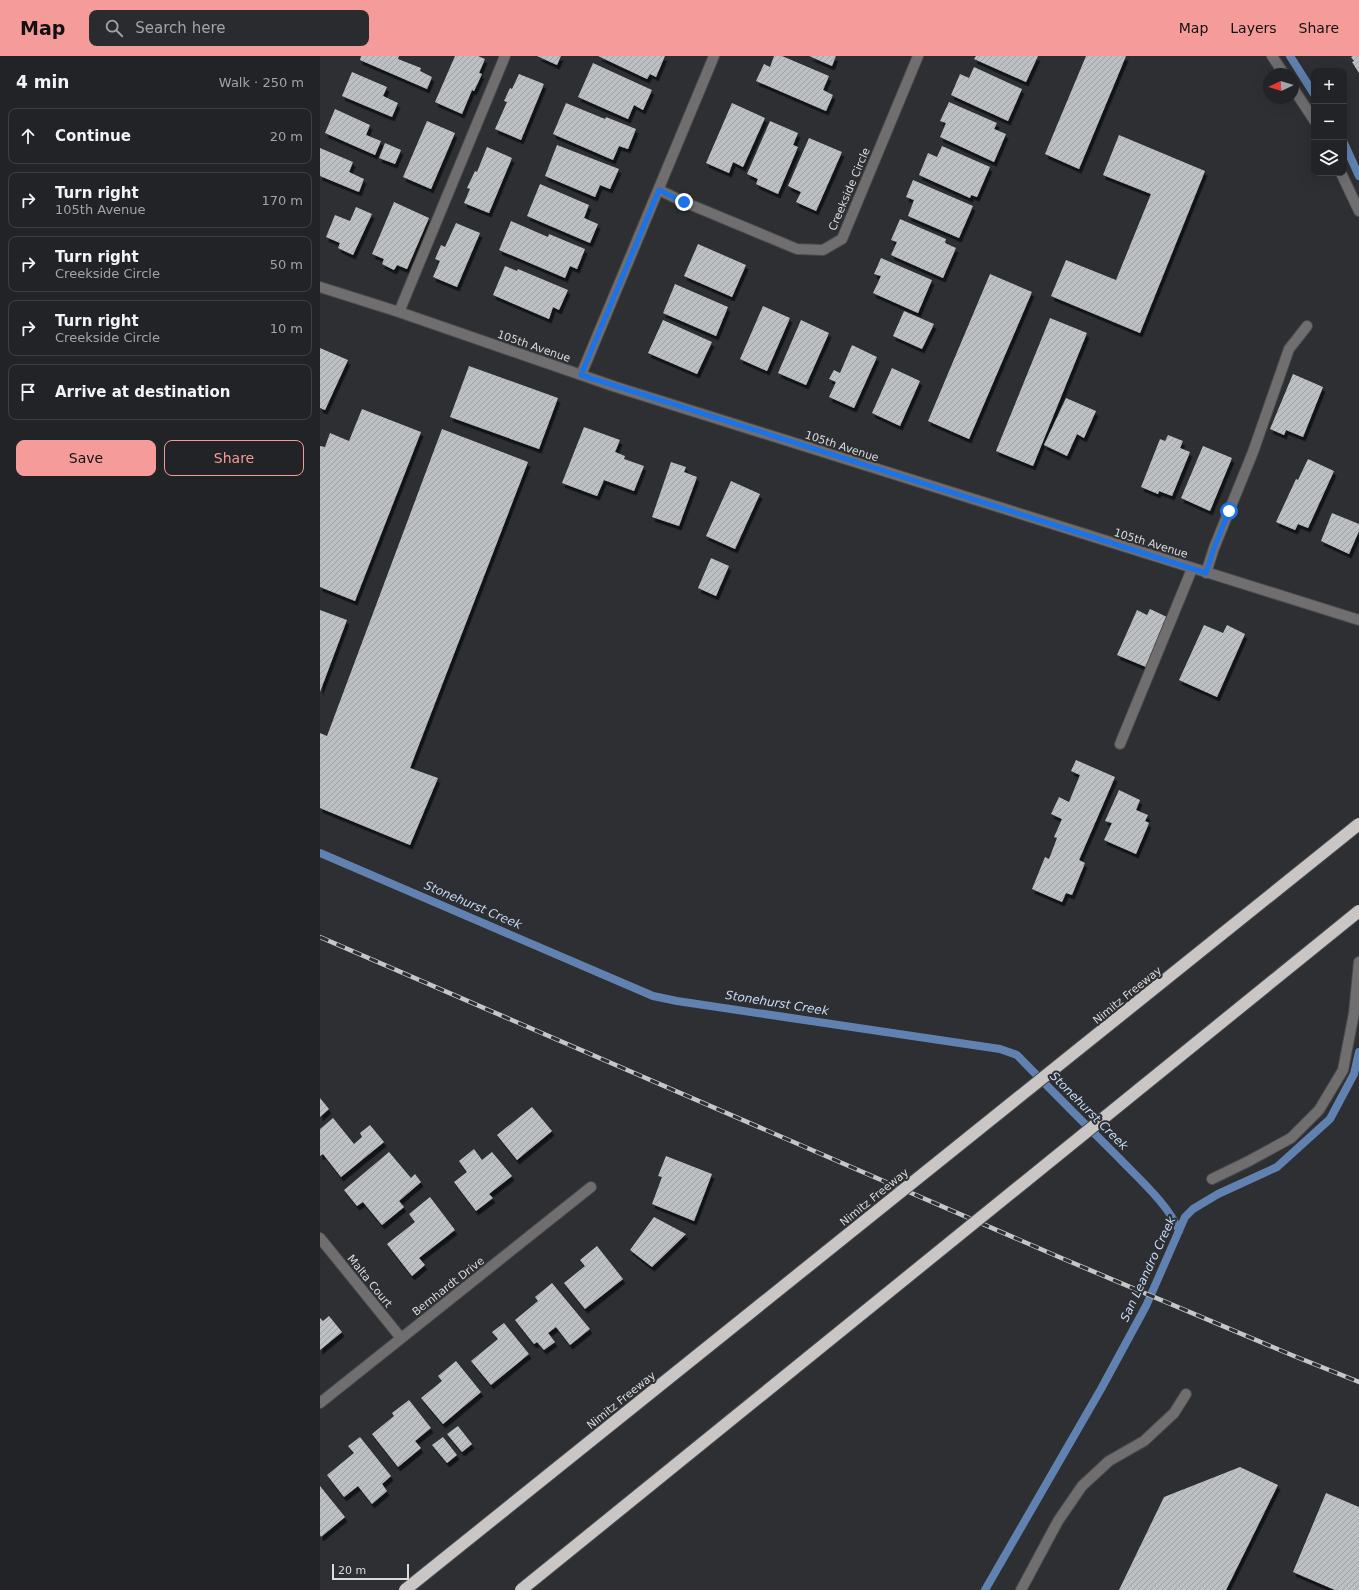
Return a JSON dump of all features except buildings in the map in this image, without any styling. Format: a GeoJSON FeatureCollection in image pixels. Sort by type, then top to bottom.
{"type":"FeatureCollection","features":[{"type":"Feature","properties":{"kind":"highway","name":"Nimitz Freeway"},"geometry":{"type":"LineString","coordinates":[[405,1590],[1359,824]]}},
{"type":"Feature","properties":{"kind":"highway"},"geometry":{"type":"LineString","coordinates":[[521,1590],[1359,911]]}},
{"type":"Feature","properties":{"kind":"street"},"geometry":{"type":"LineString","coordinates":[[399,312],[505,56]]}},
{"type":"Feature","properties":{"kind":"street"},"geometry":{"type":"LineString","coordinates":[[581,375],[714,56]]}},
{"type":"Feature","properties":{"kind":"street","name":"Creekside Circle"},"geometry":{"type":"LineString","coordinates":[[659,190],[691,205],[797,249],[823,250],[842,238],[918,56]]}},
{"type":"Feature","properties":{"kind":"street"},"geometry":{"type":"LineString","coordinates":[[1272,56],[1280,68]]}},
{"type":"Feature","properties":{"kind":"street"},"geometry":{"type":"LineString","coordinates":[[1299,97],[1311,115]]}},
{"type":"Feature","properties":{"kind":"street"},"geometry":{"type":"LineString","coordinates":[[1343,176],[1359,211]]}},
{"type":"Feature","properties":{"kind":"street","name":"105th Avenue"},"geometry":{"type":"LineString","coordinates":[[320,287],[399,312],[581,375],[1192,569],[1359,620]]}},
{"type":"Feature","properties":{"kind":"street"},"geometry":{"type":"LineString","coordinates":[[1206,573],[1214,548],[1253,452],[1289,349],[1307,326]]}},
{"type":"Feature","properties":{"kind":"street"},"geometry":{"type":"LineString","coordinates":[[1120,744],[1192,569]]}},
{"type":"Feature","properties":{"kind":"street"},"geometry":{"type":"LineString","coordinates":[[1212,1179],[1291,1138],[1319,1110],[1342,1070],[1354,1013],[1359,962]]}},
{"type":"Feature","properties":{"kind":"street","name":"Bernhardt Drive"},"geometry":{"type":"LineString","coordinates":[[320,1403],[591,1188]]}},
{"type":"Feature","properties":{"kind":"street","name":"Malta Court"},"geometry":{"type":"LineString","coordinates":[[320,1238],[401,1338]]}},
{"type":"Feature","properties":{"kind":"street"},"geometry":{"type":"LineString","coordinates":[[1021,1590],[1058,1521],[1082,1486],[1109,1461],[1144,1441],[1174,1413],[1186,1394]]}},
{"type":"Feature","properties":{"kind":"waterway","name":"San Leandro Creek"},"geometry":{"type":"LineString","coordinates":[[1290,56],[1311,89]]}},
{"type":"Feature","properties":{"kind":"waterway","name":"San Leandro Creek"},"geometry":{"type":"LineString","coordinates":[[1347,150],[1359,176]]}},
{"type":"Feature","properties":{"kind":"waterway","name":"Stonehurst Creek"},"geometry":{"type":"LineString","coordinates":[[320,853],[653,996],[677,1001],[1000,1049],[1017,1055],[1152,1192],[1175,1221],[1179,1231]]}},
{"type":"Feature","properties":{"kind":"waterway","name":"San Leandro Creek"},"geometry":{"type":"LineString","coordinates":[[985,1590],[1101,1389],[1146,1306],[1185,1217],[1193,1209],[1218,1194],[1277,1167],[1330,1119],[1354,1074],[1359,1052]]}},
{"type":"Feature","properties":{"kind":"railway"},"geometry":{"type":"LineString","coordinates":[[320,937],[1059,1257],[1359,1382]]}},
{"type":"Feature","properties":{"kind":"route"},"geometry":{"type":"LineString","coordinates":[[684,202],[659,190],[581,375],[1206,573],[1229,511]]}}]}
